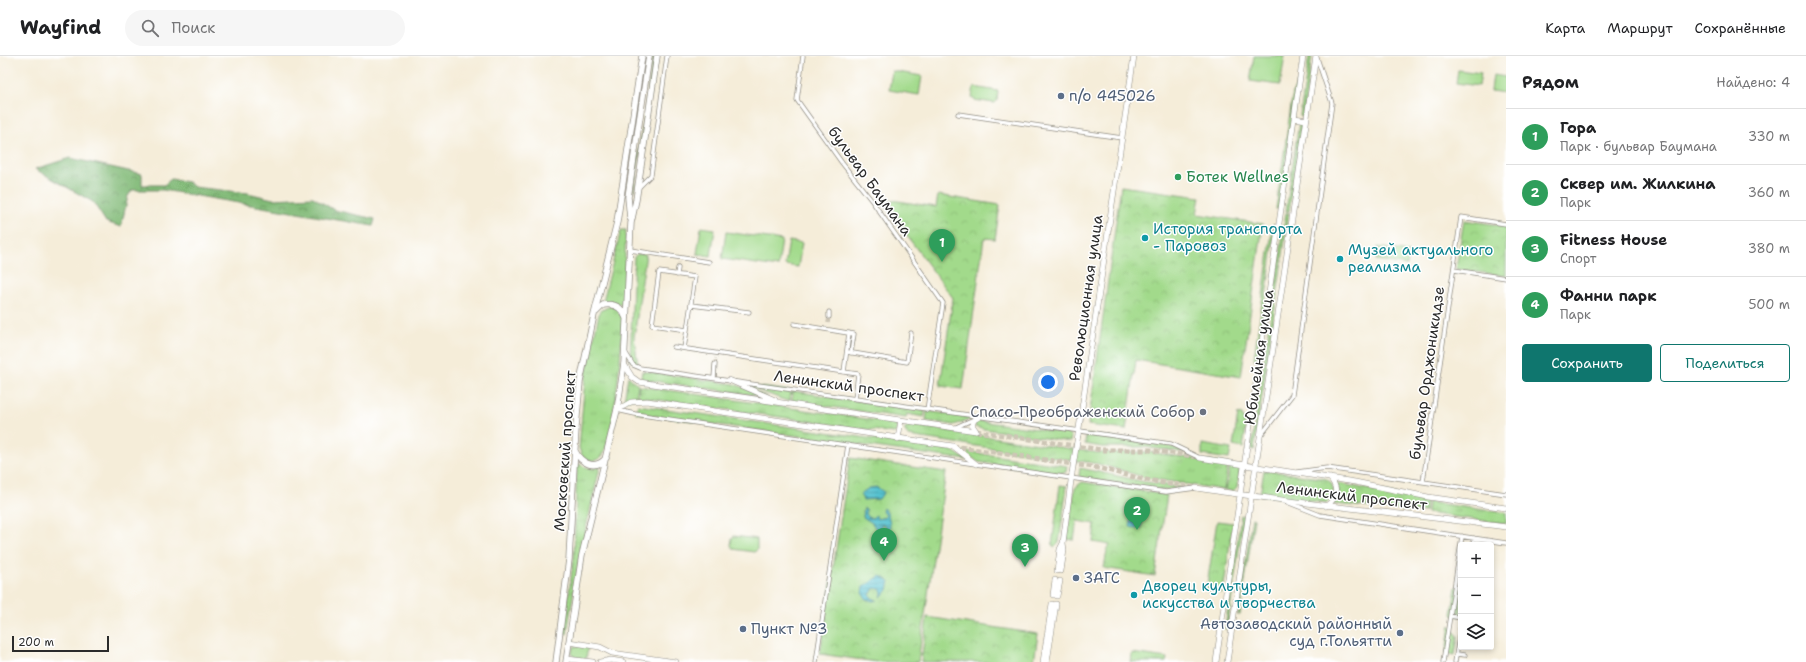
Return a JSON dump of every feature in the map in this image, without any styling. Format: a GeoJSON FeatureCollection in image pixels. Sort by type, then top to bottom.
{"type":"FeatureCollection","features":[{"type":"Feature","properties":{"kind":"main road","name":"Московский проспект"},"geometry":{"type":"LineString","coordinates":[[556,660],[570,559],[574,451],[580,382],[594,315],[618,220],[642,56]]}},
{"type":"Feature","properties":{"kind":"main road","name":"Московский проспект"},"geometry":{"type":"LineString","coordinates":[[567,660],[581,562],[618,410],[624,364],[627,319],[630,250],[628,197],[649,56]]}},
{"type":"Feature","properties":{"kind":"main road","name":"Московский проспект"},"geometry":{"type":"LineString","coordinates":[[630,221],[638,188],[657,56]]}},
{"type":"Feature","properties":{"kind":"main road","name":"Революционная улица"},"geometry":{"type":"LineString","coordinates":[[1059,571],[1060,549],[1063,543],[1134,56]]}},
{"type":"Feature","properties":{"kind":"main road","name":"Юбилейная улица"},"geometry":{"type":"LineString","coordinates":[[1216,662],[1304,56]]}},
{"type":"Feature","properties":{"kind":"main road","name":"Юбилейная улица"},"geometry":{"type":"LineString","coordinates":[[1227,662],[1316,56]]}},
{"type":"Feature","properties":{"kind":"main road"},"geometry":{"type":"LineString","coordinates":[[1295,118],[1306,120]]}},
{"type":"Feature","properties":{"kind":"main road","name":"Московский проспект"},"geometry":{"type":"LineString","coordinates":[[618,220],[628,197]]}},
{"type":"Feature","properties":{"kind":"main road"},"geometry":{"type":"LineString","coordinates":[[618,220],[624,214],[627,215],[630,221]]}},
{"type":"Feature","properties":{"kind":"main road"},"geometry":{"type":"LineString","coordinates":[[594,315],[603,305],[612,304],[620,308],[627,319]]}},
{"type":"Feature","properties":{"kind":"main road","name":"Ленинский проспект"},"geometry":{"type":"LineString","coordinates":[[624,364],[632,377],[639,382],[976,431],[972,425],[974,420],[978,417]]}},
{"type":"Feature","properties":{"kind":"main road"},"geometry":{"type":"LineString","coordinates":[[730,380],[784,403]]}},
{"type":"Feature","properties":{"kind":"main road"},"geometry":{"type":"LineString","coordinates":[[618,410],[631,402],[647,401],[953,446],[976,464]]}},
{"type":"Feature","properties":{"kind":"main road"},"geometry":{"type":"LineString","coordinates":[[898,439],[901,420]]}},
{"type":"Feature","properties":{"kind":"main road"},"geometry":{"type":"LineString","coordinates":[[574,451],[580,461],[590,465],[599,464],[607,456]]}},
{"type":"Feature","properties":{"kind":"main road","name":"Ленинский проспект"},"geometry":{"type":"LineString","coordinates":[[1200,458],[1295,472],[1428,497],[1506,508]]}},
{"type":"Feature","properties":{"kind":"main road"},"geometry":{"type":"LineString","coordinates":[[1326,506],[1333,500],[1336,493],[1335,484],[1330,478]]}},
{"type":"Feature","properties":{"kind":"main road","name":"Ленинский проспект"},"geometry":{"type":"LineString","coordinates":[[1196,488],[1326,506],[1432,517],[1506,527]]}},
{"type":"Feature","properties":{"kind":"main road"},"geometry":{"type":"LineString","coordinates":[[1055,596],[1057,581]]}},
{"type":"Feature","properties":{"kind":"main road"},"geometry":{"type":"LineString","coordinates":[[1043,662],[1054,604],[1047,662]]}},
{"type":"Feature","properties":{"kind":"main road"},"geometry":{"type":"LineString","coordinates":[[559,640],[602,648],[612,653],[676,662]]}},
{"type":"Feature","properties":{"kind":"main road"},"geometry":{"type":"LineString","coordinates":[[600,662],[604,659],[605,655],[602,648]]}},
{"type":"Feature","properties":{"kind":"main road"},"geometry":{"type":"LineString","coordinates":[[611,660],[608,656],[612,653]]}},
{"type":"Feature","properties":{"kind":"main road"},"geometry":{"type":"LineString","coordinates":[[556,660],[593,662]]}},
{"type":"Feature","properties":{"kind":"main road"},"geometry":{"type":"LineString","coordinates":[[600,662],[611,660],[623,662]]}},
{"type":"Feature","properties":{"kind":"street"},"geometry":{"type":"LineString","coordinates":[[638,188],[651,175],[667,56]]}},
{"type":"Feature","properties":{"kind":"street","name":"бульвар Баумана"},"geometry":{"type":"LineString","coordinates":[[803,56],[797,100],[842,163],[872,200],[943,303],[927,410]]}},
{"type":"Feature","properties":{"kind":"street"},"geometry":{"type":"LineString","coordinates":[[1260,436],[1292,395],[1332,103],[1316,56]]}},
{"type":"Feature","properties":{"kind":"street"},"geometry":{"type":"LineString","coordinates":[[958,114],[1122,138]]}},
{"type":"Feature","properties":{"kind":"street","name":"бульвар Орджоникидзе"},"geometry":{"type":"LineString","coordinates":[[1423,482],[1461,217],[1506,224]]}},
{"type":"Feature","properties":{"kind":"street"},"geometry":{"type":"LineString","coordinates":[[630,250],[679,260],[709,262]]}},
{"type":"Feature","properties":{"kind":"street"},"geometry":{"type":"LineString","coordinates":[[677,275],[678,268]]}},
{"type":"Feature","properties":{"kind":"street"},"geometry":{"type":"LineString","coordinates":[[1454,270],[1506,278]]}},
{"type":"Feature","properties":{"kind":"street"},"geometry":{"type":"LineString","coordinates":[[684,348],[687,330],[690,305],[695,277],[660,272],[652,325],[687,330]]}},
{"type":"Feature","properties":{"kind":"street"},"geometry":{"type":"LineString","coordinates":[[690,305],[749,312]]}},
{"type":"Feature","properties":{"kind":"street"},"geometry":{"type":"LineString","coordinates":[[828,317],[829,312]]}},
{"type":"Feature","properties":{"kind":"street"},"geometry":{"type":"LineString","coordinates":[[827,330],[828,323]]}},
{"type":"Feature","properties":{"kind":"street"},"geometry":{"type":"LineString","coordinates":[[794,324],[854,334],[852,353]]}},
{"type":"Feature","properties":{"kind":"street"},"geometry":{"type":"LineString","coordinates":[[844,372],[849,333]]}},
{"type":"Feature","properties":{"kind":"street"},"geometry":{"type":"LineString","coordinates":[[846,352],[907,362],[911,333]]}},
{"type":"Feature","properties":{"kind":"street"},"geometry":{"type":"LineString","coordinates":[[674,347],[858,374],[855,399]]}},
{"type":"Feature","properties":{"kind":"street","name":"Ленинский проспект"},"geometry":{"type":"LineString","coordinates":[[625,351],[633,365],[640,368],[1007,421],[1078,433],[1171,444],[1200,458]]}},
{"type":"Feature","properties":{"kind":"street"},"geometry":{"type":"LineString","coordinates":[[716,358],[717,353]]}},
{"type":"Feature","properties":{"kind":"street"},"geometry":{"type":"LineString","coordinates":[[714,378],[716,364]]}},
{"type":"Feature","properties":{"kind":"street"},"geometry":{"type":"LineString","coordinates":[[618,410],[635,414],[976,464],[1072,476],[1166,492],[1196,488]]}},
{"type":"Feature","properties":{"kind":"street"},"geometry":{"type":"LineString","coordinates":[[954,428],[978,417]]}},
{"type":"Feature","properties":{"kind":"street"},"geometry":{"type":"LineString","coordinates":[[816,662],[848,445]]}},
{"type":"Feature","properties":{"kind":"street"},"geometry":{"type":"LineString","coordinates":[[1295,472],[1327,468],[1506,494]]}},
{"type":"Feature","properties":{"kind":"street"},"geometry":{"type":"LineString","coordinates":[[1282,500],[1320,515],[1506,542]]}},
{"type":"Feature","properties":{"kind":"street"},"geometry":{"type":"LineString","coordinates":[[1443,662],[1462,536]]}},
{"type":"Feature","properties":{"kind":"street"},"geometry":{"type":"LineString","coordinates":[[1473,542],[1474,538]]}},
{"type":"Feature","properties":{"kind":"street"},"geometry":{"type":"LineString","coordinates":[[1450,616],[1458,617]]}},
{"type":"Feature","properties":{"kind":"street"},"geometry":{"type":"LineString","coordinates":[[1455,662],[1458,646]]}},
{"type":"Feature","properties":{"kind":"street"},"geometry":{"type":"LineString","coordinates":[[1457,654],[1465,655]]}},
{"type":"Feature","properties":{"kind":"green space"},"geometry":{"type":"Polygon","coordinates":[[[653,56],[655,56],[634,191],[633,190],[653,56]]]}},
{"type":"Feature","properties":{"kind":"green space"},"geometry":{"type":"Polygon","coordinates":[[[1254,56],[1285,56],[1280,85],[1250,81],[1254,56]]]}},
{"type":"Feature","properties":{"kind":"green space"},"geometry":{"type":"Polygon","coordinates":[[[1309,56],[1312,56],[1302,117],[1300,116],[1309,56]]]}},
{"type":"Feature","properties":{"kind":"green space"},"geometry":{"type":"Polygon","coordinates":[[[1458,70],[1481,73],[1479,86],[1456,83],[1458,70]]]}},
{"type":"Feature","properties":{"kind":"green space"},"geometry":{"type":"Polygon","coordinates":[[[892,71],[922,76],[919,95],[889,90],[892,71]]]}},
{"type":"Feature","properties":{"kind":"green space"},"geometry":{"type":"Polygon","coordinates":[[[1493,75],[1506,77],[1505,93],[1491,91],[1493,75]]]}},
{"type":"Feature","properties":{"kind":"green space"},"geometry":{"type":"Polygon","coordinates":[[[1297,83],[1279,209],[1276,209],[1293,92],[1297,83]]]}},
{"type":"Feature","properties":{"kind":"green space"},"geometry":{"type":"Polygon","coordinates":[[[974,87],[998,91],[997,101],[994,103],[974,100],[972,97],[974,87]]]}},
{"type":"Feature","properties":{"kind":"green space"},"geometry":{"type":"Polygon","coordinates":[[[1301,122],[1289,211],[1286,211],[1299,123],[1301,122]]]}},
{"type":"Feature","properties":{"kind":"green space"},"geometry":{"type":"Polygon","coordinates":[[[70,158],[142,174],[142,185],[164,185],[171,179],[188,182],[194,187],[248,193],[273,199],[313,197],[334,210],[375,219],[373,226],[163,190],[132,190],[128,196],[121,227],[106,222],[93,202],[35,169],[70,158]]]}},
{"type":"Feature","properties":{"kind":"green space"},"geometry":{"type":"Polygon","coordinates":[[[1121,186],[1200,197],[1197,214],[1263,224],[1241,377],[1136,360],[1126,430],[1088,425],[1121,186]]]}},
{"type":"Feature","properties":{"kind":"green space"},"geometry":{"type":"Polygon","coordinates":[[[938,195],[1000,205],[995,239],[984,238],[963,389],[940,386],[953,298],[879,198],[936,207],[938,195]]]}},
{"type":"Feature","properties":{"kind":"green space"},"geometry":{"type":"Polygon","coordinates":[[[1286,213],[1289,213],[1267,361],[1264,361],[1286,213]]]}},
{"type":"Feature","properties":{"kind":"green space"},"geometry":{"type":"Polygon","coordinates":[[[1464,220],[1506,226],[1506,276],[1456,269],[1464,220]]]}},
{"type":"Feature","properties":{"kind":"green space"},"geometry":{"type":"Polygon","coordinates":[[[1273,224],[1276,224],[1257,360],[1254,359],[1273,224]]]}},
{"type":"Feature","properties":{"kind":"green space"},"geometry":{"type":"Polygon","coordinates":[[[701,227],[715,229],[711,256],[697,254],[701,227]]]}},
{"type":"Feature","properties":{"kind":"green space"},"geometry":{"type":"Polygon","coordinates":[[[621,230],[626,230],[623,305],[603,301],[621,230]]]}},
{"type":"Feature","properties":{"kind":"green space"},"geometry":{"type":"Polygon","coordinates":[[[726,232],[782,240],[778,267],[722,259],[726,232]]]}},
{"type":"Feature","properties":{"kind":"green space"},"geometry":{"type":"Polygon","coordinates":[[[789,241],[802,243],[798,267],[785,265],[789,241]]]}},
{"type":"Feature","properties":{"kind":"green space"},"geometry":{"type":"Polygon","coordinates":[[[1378,247],[1409,252],[1407,265],[1376,260],[1378,247]]]}},
{"type":"Feature","properties":{"kind":"green space"},"geometry":{"type":"Polygon","coordinates":[[[637,254],[646,254],[634,337],[638,365],[630,360],[634,257],[637,254]]]}},
{"type":"Feature","properties":{"kind":"green space"},"geometry":{"type":"Polygon","coordinates":[[[610,306],[619,309],[622,316],[617,389],[606,447],[601,457],[597,460],[591,461],[582,456],[579,448],[585,379],[599,314],[602,310],[610,306]]]}},
{"type":"Feature","properties":{"kind":"green space"},"geometry":{"type":"Polygon","coordinates":[[[1264,363],[1267,363],[1254,450],[1251,449],[1264,363]]]}},
{"type":"Feature","properties":{"kind":"green space"},"geometry":{"type":"Polygon","coordinates":[[[642,371],[734,384],[768,397],[647,380],[641,378],[642,371]]]}},
{"type":"Feature","properties":{"kind":"green space"},"geometry":{"type":"Polygon","coordinates":[[[628,376],[638,385],[636,397],[624,401],[628,376]]]}},
{"type":"Feature","properties":{"kind":"green space"},"geometry":{"type":"Polygon","coordinates":[[[745,385],[791,391],[790,401],[784,400],[745,385]]]}},
{"type":"Feature","properties":{"kind":"green space"},"geometry":{"type":"Polygon","coordinates":[[[639,386],[894,423],[897,425],[897,431],[894,433],[638,397],[639,386]]]}},
{"type":"Feature","properties":{"kind":"green space"},"geometry":{"type":"Polygon","coordinates":[[[793,391],[925,411],[924,417],[907,414],[906,418],[792,401],[793,391]]]}},
{"type":"Feature","properties":{"kind":"green space"},"geometry":{"type":"Polygon","coordinates":[[[638,405],[951,450],[967,460],[636,413],[638,405]]]}},
{"type":"Feature","properties":{"kind":"green space"},"geometry":{"type":"Polygon","coordinates":[[[927,411],[974,418],[954,425],[926,421],[927,411]]]}},
{"type":"Feature","properties":{"kind":"green space"},"geometry":{"type":"Polygon","coordinates":[[[1238,414],[1242,415],[1246,428],[1243,448],[1233,446],[1238,414]]]}},
{"type":"Feature","properties":{"kind":"green space"},"geometry":{"type":"Polygon","coordinates":[[[979,421],[1066,433],[1071,436],[1070,442],[975,427],[975,423],[979,421]]]}},
{"type":"Feature","properties":{"kind":"green space"},"geometry":{"type":"Polygon","coordinates":[[[909,425],[1100,453],[1149,452],[1228,464],[1224,490],[1147,478],[1099,464],[908,436],[904,429],[909,425]]]}},
{"type":"Feature","properties":{"kind":"green space"},"geometry":{"type":"Polygon","coordinates":[[[1086,434],[1170,446],[1187,453],[1144,447],[1102,447],[1085,444],[1086,434]]]}},
{"type":"Feature","properties":{"kind":"green space"},"geometry":{"type":"Polygon","coordinates":[[[1202,444],[1231,449],[1229,459],[1202,455],[1202,444]]]}},
{"type":"Feature","properties":{"kind":"green space"},"geometry":{"type":"Polygon","coordinates":[[[963,451],[1067,466],[1066,472],[1059,473],[978,462],[963,451]]]}},
{"type":"Feature","properties":{"kind":"green space"},"geometry":{"type":"Polygon","coordinates":[[[850,458],[946,472],[918,662],[877,662],[820,654],[850,458]]]}},
{"type":"Feature","properties":{"kind":"green space"},"geometry":{"type":"Polygon","coordinates":[[[577,463],[588,468],[600,467],[579,558],[567,634],[563,633],[574,557],[577,463]]]}},
{"type":"Feature","properties":{"kind":"green space"},"geometry":{"type":"Polygon","coordinates":[[[1230,465],[1237,466],[1240,470],[1237,487],[1233,491],[1226,490],[1230,465]]]}},
{"type":"Feature","properties":{"kind":"green space"},"geometry":{"type":"Polygon","coordinates":[[[1080,468],[1183,488],[1162,490],[1081,478],[1079,476],[1080,468]]]}},
{"type":"Feature","properties":{"kind":"green space"},"geometry":{"type":"Polygon","coordinates":[[[1264,470],[1327,479],[1333,488],[1331,497],[1327,503],[1260,495],[1264,470]]]}},
{"type":"Feature","properties":{"kind":"green space"},"geometry":{"type":"Polygon","coordinates":[[[1082,482],[1167,495],[1155,576],[1104,568],[1107,550],[1110,545],[1093,542],[1095,524],[1077,521],[1074,540],[1067,539],[1075,488],[1082,482]]]}},
{"type":"Feature","properties":{"kind":"green space"},"geometry":{"type":"Polygon","coordinates":[[[1337,483],[1426,501],[1425,512],[1333,504],[1339,492],[1337,483]]]}},
{"type":"Feature","properties":{"kind":"green space"},"geometry":{"type":"Polygon","coordinates":[[[1060,485],[1067,486],[1059,543],[1055,547],[1052,545],[1060,485]]]}},
{"type":"Feature","properties":{"kind":"green space"},"geometry":{"type":"Polygon","coordinates":[[[1428,502],[1506,513],[1506,524],[1427,513],[1428,502]]]}},
{"type":"Feature","properties":{"kind":"green space"},"geometry":{"type":"Polygon","coordinates":[[[1241,515],[1244,516],[1227,629],[1225,629],[1241,515]]]}},
{"type":"Feature","properties":{"kind":"green space"},"geometry":{"type":"Polygon","coordinates":[[[1252,518],[1254,519],[1240,615],[1238,615],[1252,518]]]}},
{"type":"Feature","properties":{"kind":"green space"},"geometry":{"type":"Polygon","coordinates":[[[1217,521],[1233,523],[1223,593],[1206,591],[1217,521]]]}},
{"type":"Feature","properties":{"kind":"green space"},"geometry":{"type":"Polygon","coordinates":[[[734,536],[757,539],[757,550],[754,552],[733,549],[731,545],[732,538],[734,536]]]}},
{"type":"Feature","properties":{"kind":"green space"},"geometry":{"type":"Polygon","coordinates":[[[1456,587],[1458,587],[1458,616],[1453,616],[1452,614],[1456,587]]]}},
{"type":"Feature","properties":{"kind":"green space"},"geometry":{"type":"Polygon","coordinates":[[[927,617],[1038,634],[1034,662],[921,662],[927,617]]]}},
{"type":"Feature","properties":{"kind":"green space"},"geometry":{"type":"Polygon","coordinates":[[[1450,625],[1458,636],[1455,655],[1446,653],[1450,625]]]}},
{"type":"Feature","properties":{"kind":"green space"},"geometry":{"type":"Polygon","coordinates":[[[575,646],[588,647],[586,659],[572,655],[572,650],[575,646]]]}},
{"type":"Feature","properties":{"kind":"green space"},"geometry":{"type":"Polygon","coordinates":[[[1132,653],[1167,658],[1166,662],[1131,662],[1132,653]]]}},
{"type":"Feature","properties":{"kind":"water"},"geometry":{"type":"Polygon","coordinates":[[[876,487],[884,492],[879,499],[863,500],[860,494],[869,488],[876,487]]]}},
{"type":"Feature","properties":{"kind":"water"},"geometry":{"type":"Polygon","coordinates":[[[864,508],[867,510],[866,513],[868,517],[872,518],[876,515],[877,519],[885,517],[886,515],[882,511],[883,508],[888,515],[890,528],[886,529],[886,526],[883,524],[881,525],[882,531],[879,533],[872,523],[863,517],[864,508]]]}},
{"type":"Feature","properties":{"kind":"water"},"geometry":{"type":"Polygon","coordinates":[[[1132,513],[1143,515],[1141,529],[1130,527],[1132,513]]]}},
{"type":"Feature","properties":{"kind":"water"},"geometry":{"type":"Polygon","coordinates":[[[880,576],[890,581],[888,590],[881,598],[882,592],[880,589],[874,588],[870,595],[872,598],[877,600],[873,601],[866,599],[862,593],[863,587],[880,576]]]}},
{"type":"Feature","properties":{"kind":"tunnel"},"geometry":{"type":"LineString","coordinates":[[678,268],[679,262]]}},
{"type":"Feature","properties":{"kind":"tunnel"},"geometry":{"type":"LineString","coordinates":[[828,323],[829,317]]}},
{"type":"Feature","properties":{"kind":"tunnel"},"geometry":{"type":"LineString","coordinates":[[715,364],[716,358]]}},
{"type":"Feature","properties":{"kind":"tunnel"},"geometry":{"type":"LineString","coordinates":[[976,431],[1102,450],[1150,450],[1199,457]]}},
{"type":"Feature","properties":{"kind":"tunnel"},"geometry":{"type":"LineString","coordinates":[[953,446],[1099,468],[1146,480],[1196,488]]}},
{"type":"Feature","properties":{"kind":"place","name":"п/о 445026"},"geometry":{"type":"Point","coordinates":[1061,96]}},
{"type":"Feature","properties":{"kind":"place","name":"Ботек Wellnes"},"geometry":{"type":"Point","coordinates":[1178,177]}},
{"type":"Feature","properties":{"kind":"place","name":"История транспорта - Паровоз"},"geometry":{"type":"Point","coordinates":[1145,238]}},
{"type":"Feature","properties":{"kind":"place","name":"Музей актуального реализма"},"geometry":{"type":"Point","coordinates":[1340,259]}},
{"type":"Feature","properties":{"kind":"place","name":"Гора"},"geometry":{"type":"Point","coordinates":[942,262]}},
{"type":"Feature","properties":{"kind":"place","name":"Спасо-Преображенский Собор"},"geometry":{"type":"Point","coordinates":[1203,412]}},
{"type":"Feature","properties":{"kind":"place","name":"Сквер им. Жилкина"},"geometry":{"type":"Point","coordinates":[1137,530]}},
{"type":"Feature","properties":{"kind":"place","name":"Фанни парк"},"geometry":{"type":"Point","coordinates":[884,561]}},
{"type":"Feature","properties":{"kind":"place","name":"Fitness House"},"geometry":{"type":"Point","coordinates":[1025,567]}},
{"type":"Feature","properties":{"kind":"place","name":"ЗАГС"},"geometry":{"type":"Point","coordinates":[1076,578]}},
{"type":"Feature","properties":{"kind":"place","name":"Дворец культуры, искусства и творчества"},"geometry":{"type":"Point","coordinates":[1134,595]}},
{"type":"Feature","properties":{"kind":"place","name":"Пункт №3"},"geometry":{"type":"Point","coordinates":[743,629]}},
{"type":"Feature","properties":{"kind":"place","name":"Автозаводский районный суд г.Тольятти"},"geometry":{"type":"Point","coordinates":[1400,633]}}]}
